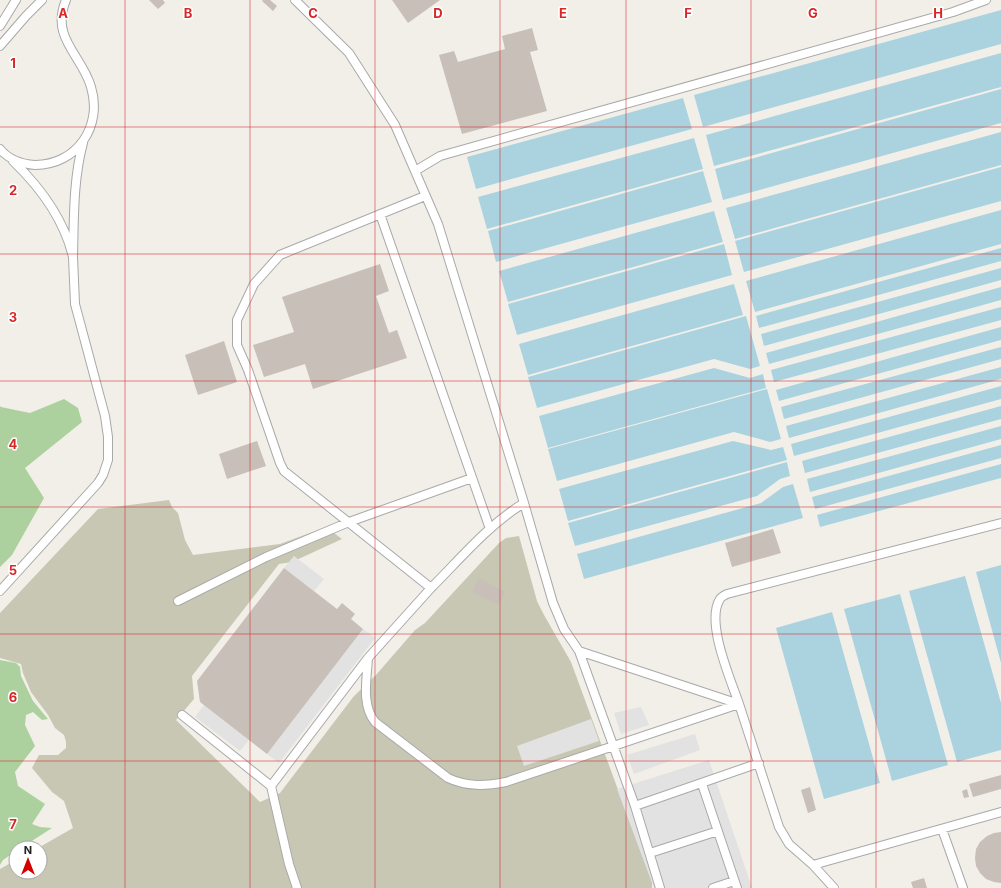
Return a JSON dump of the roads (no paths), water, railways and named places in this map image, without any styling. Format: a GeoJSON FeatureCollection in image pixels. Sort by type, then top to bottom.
{"type":"FeatureCollection","features":[{"type":"Feature","properties":{"kind":"lane"},"geometry":{"type":"LineString","coordinates":[[0,26],[16,0]]}},
{"type":"Feature","properties":{"kind":"lane"},"geometry":{"type":"LineString","coordinates":[[0,46],[42,0]]}},
{"type":"Feature","properties":{"kind":"lane"},"geometry":{"type":"LineString","coordinates":[[10,158],[32,165],[52,163],[74,152],[84,139],[91,125],[94,106],[92,87],[86,73],[72,52],[64,35],[62,10],[66,0]]}},
{"type":"Feature","properties":{"kind":"lane"},"geometry":{"type":"LineString","coordinates":[[295,0],[349,53],[395,125],[438,224],[524,503],[553,603],[564,629],[579,651],[635,806],[660,888]]}},
{"type":"Feature","properties":{"kind":"lane"},"geometry":{"type":"LineString","coordinates":[[415,171],[440,156],[945,14],[986,0]]}},
{"type":"Feature","properties":{"kind":"lane"},"geometry":{"type":"LineString","coordinates":[[0,591],[98,483],[104,475],[108,460],[109,444],[105,416],[76,304],[73,257],[74,202],[77,174],[84,139]]}},
{"type":"Feature","properties":{"kind":"lane"},"geometry":{"type":"LineString","coordinates":[[0,148],[39,189],[59,218],[70,244],[73,257]]}},
{"type":"Feature","properties":{"kind":"lane"},"geometry":{"type":"LineString","coordinates":[[425,196],[280,255],[254,284],[238,320],[237,345],[248,370],[281,467],[288,475],[431,588]]}},
{"type":"Feature","properties":{"kind":"lane"},"geometry":{"type":"LineString","coordinates":[[380,214],[490,529]]}},
{"type":"Feature","properties":{"kind":"lane"},"geometry":{"type":"LineString","coordinates":[[178,601],[266,557],[349,522],[472,478]]}},
{"type":"Feature","properties":{"kind":"lane"},"geometry":{"type":"LineString","coordinates":[[271,786],[368,658],[431,588],[490,529],[505,516],[524,503]]}},
{"type":"Feature","properties":{"kind":"lane"},"geometry":{"type":"LineString","coordinates":[[834,888],[813,865],[795,851],[784,837],[775,818],[759,762],[718,639],[715,616],[720,598],[727,594],[1001,523]]}},
{"type":"Feature","properties":{"kind":"lane"},"geometry":{"type":"LineString","coordinates":[[579,651],[739,704]]}},
{"type":"Feature","properties":{"kind":"lane"},"geometry":{"type":"LineString","coordinates":[[368,658],[368,709],[374,722],[448,778],[458,783],[481,786],[506,782],[739,704]]}},
{"type":"Feature","properties":{"kind":"lane"},"geometry":{"type":"LineString","coordinates":[[182,715],[271,786],[289,864],[297,888]]}},
{"type":"Feature","properties":{"kind":"lane"},"geometry":{"type":"LineString","coordinates":[[635,806],[702,784],[759,762]]}},
{"type":"Feature","properties":{"kind":"lane"},"geometry":{"type":"LineString","coordinates":[[702,784],[736,884],[713,888]]}},
{"type":"Feature","properties":{"kind":"lane"},"geometry":{"type":"LineString","coordinates":[[813,865],[1001,812]]}},
{"type":"Feature","properties":{"kind":"lane"},"geometry":{"type":"LineString","coordinates":[[942,829],[963,888]]}},
{"type":"Feature","properties":{"kind":"lane"},"geometry":{"type":"LineString","coordinates":[[650,853],[718,831]]}},
{"type":"Feature","properties":{"kind":"water"},"geometry":{"type":"Polygon","coordinates":[[[1001,10],[1001,44],[703,127],[694,95],[1001,10]]]}},
{"type":"Feature","properties":{"kind":"water"},"geometry":{"type":"Polygon","coordinates":[[[1001,53],[1001,87],[714,166],[706,135],[1001,53]]]}},
{"type":"Feature","properties":{"kind":"water"},"geometry":{"type":"Polygon","coordinates":[[[1001,89],[1001,123],[723,200],[715,169],[1001,89]]]}},
{"type":"Feature","properties":{"kind":"water"},"geometry":{"type":"Polygon","coordinates":[[[683,98],[692,129],[476,189],[467,157],[683,98]]]}},
{"type":"Feature","properties":{"kind":"water"},"geometry":{"type":"Polygon","coordinates":[[[1001,132],[1001,165],[735,239],[726,208],[1001,132]]]}},
{"type":"Feature","properties":{"kind":"water"},"geometry":{"type":"Polygon","coordinates":[[[694,138],[703,169],[487,229],[478,197],[694,138]]]}},
{"type":"Feature","properties":{"kind":"water"},"geometry":{"type":"Polygon","coordinates":[[[1001,167],[1001,201],[744,272],[735,241],[1001,167]]]}},
{"type":"Feature","properties":{"kind":"water"},"geometry":{"type":"Polygon","coordinates":[[[703,171],[712,202],[496,262],[488,231],[703,171]]]}},
{"type":"Feature","properties":{"kind":"water"},"geometry":{"type":"Polygon","coordinates":[[[1001,210],[1001,244],[755,312],[746,281],[1001,210]]]}},
{"type":"Feature","properties":{"kind":"water"},"geometry":{"type":"Polygon","coordinates":[[[714,211],[723,242],[508,302],[499,271],[714,211]]]}},
{"type":"Feature","properties":{"kind":"water"},"geometry":{"type":"Polygon","coordinates":[[[724,244],[732,275],[517,335],[508,304],[724,244]]]}},
{"type":"Feature","properties":{"kind":"water"},"geometry":{"type":"Polygon","coordinates":[[[1001,248],[1001,261],[759,328],[756,316],[1001,248]]]}},
{"type":"Feature","properties":{"kind":"water"},"geometry":{"type":"Polygon","coordinates":[[[1001,268],[1001,280],[764,346],[761,334],[1001,268]]]}},
{"type":"Feature","properties":{"kind":"water"},"geometry":{"type":"Polygon","coordinates":[[[734,284],[743,315],[528,375],[519,344],[734,284]]]}},
{"type":"Feature","properties":{"kind":"water"},"geometry":{"type":"Polygon","coordinates":[[[1001,287],[1001,300],[769,364],[766,353],[1001,287]]]}},
{"type":"Feature","properties":{"kind":"water"},"geometry":{"type":"Polygon","coordinates":[[[1001,307],[1001,320],[774,382],[771,370],[1001,307]]]}},
{"type":"Feature","properties":{"kind":"water"},"geometry":{"type":"Polygon","coordinates":[[[746,316],[760,366],[750,369],[714,359],[537,408],[528,377],[746,316]]]}},
{"type":"Feature","properties":{"kind":"water"},"geometry":{"type":"Polygon","coordinates":[[[1001,327],[1001,340],[779,401],[776,390],[1001,327]]]}},
{"type":"Feature","properties":{"kind":"water"},"geometry":{"type":"Polygon","coordinates":[[[1001,347],[1001,359],[784,419],[781,407],[1001,347]]]}},
{"type":"Feature","properties":{"kind":"water"},"geometry":{"type":"Polygon","coordinates":[[[1001,367],[1001,379],[789,438],[786,426],[1001,367]]]}},
{"type":"Feature","properties":{"kind":"water"},"geometry":{"type":"Polygon","coordinates":[[[714,368],[750,378],[763,374],[766,388],[548,448],[539,416],[714,368]]]}},
{"type":"Feature","properties":{"kind":"water"},"geometry":{"type":"Polygon","coordinates":[[[1001,386],[1001,399],[794,456],[791,444],[1001,386]]]}},
{"type":"Feature","properties":{"kind":"water"},"geometry":{"type":"Polygon","coordinates":[[[767,389],[781,439],[770,442],[734,432],[557,481],[548,449],[767,389]]]}},
{"type":"Feature","properties":{"kind":"water"},"geometry":{"type":"Polygon","coordinates":[[[1001,406],[1001,419],[805,473],[802,461],[1001,406]]]}},
{"type":"Feature","properties":{"kind":"water"},"geometry":{"type":"Polygon","coordinates":[[[1001,426],[1001,439],[810,492],[807,479],[1001,426]]]}},
{"type":"Feature","properties":{"kind":"water"},"geometry":{"type":"Polygon","coordinates":[[[733,441],[771,450],[783,447],[787,460],[568,521],[559,489],[733,441]]]}},
{"type":"Feature","properties":{"kind":"water"},"geometry":{"type":"Polygon","coordinates":[[[1001,445],[1001,458],[815,509],[812,497],[1001,445]]]}},
{"type":"Feature","properties":{"kind":"water"},"geometry":{"type":"Polygon","coordinates":[[[787,462],[790,476],[780,479],[757,496],[575,546],[568,523],[787,462]]]}},
{"type":"Feature","properties":{"kind":"water"},"geometry":{"type":"Polygon","coordinates":[[[1001,464],[1001,478],[820,527],[817,515],[1001,464]]]}},
{"type":"Feature","properties":{"kind":"water"},"geometry":{"type":"Polygon","coordinates":[[[793,484],[803,518],[584,579],[577,554],[761,503],[783,487],[793,484]]]}},
{"type":"Feature","properties":{"kind":"water"},"geometry":{"type":"Polygon","coordinates":[[[1001,565],[1001,663],[976,572],[1001,565]]]}},
{"type":"Feature","properties":{"kind":"water"},"geometry":{"type":"Polygon","coordinates":[[[965,576],[1001,703],[1001,750],[957,762],[909,591],[965,576]]]}},
{"type":"Feature","properties":{"kind":"water"},"geometry":{"type":"Polygon","coordinates":[[[900,594],[948,765],[892,781],[844,609],[900,594]]]}},
{"type":"Feature","properties":{"kind":"water"},"geometry":{"type":"Polygon","coordinates":[[[832,612],[880,783],[824,799],[776,628],[832,612]]]}}]}
